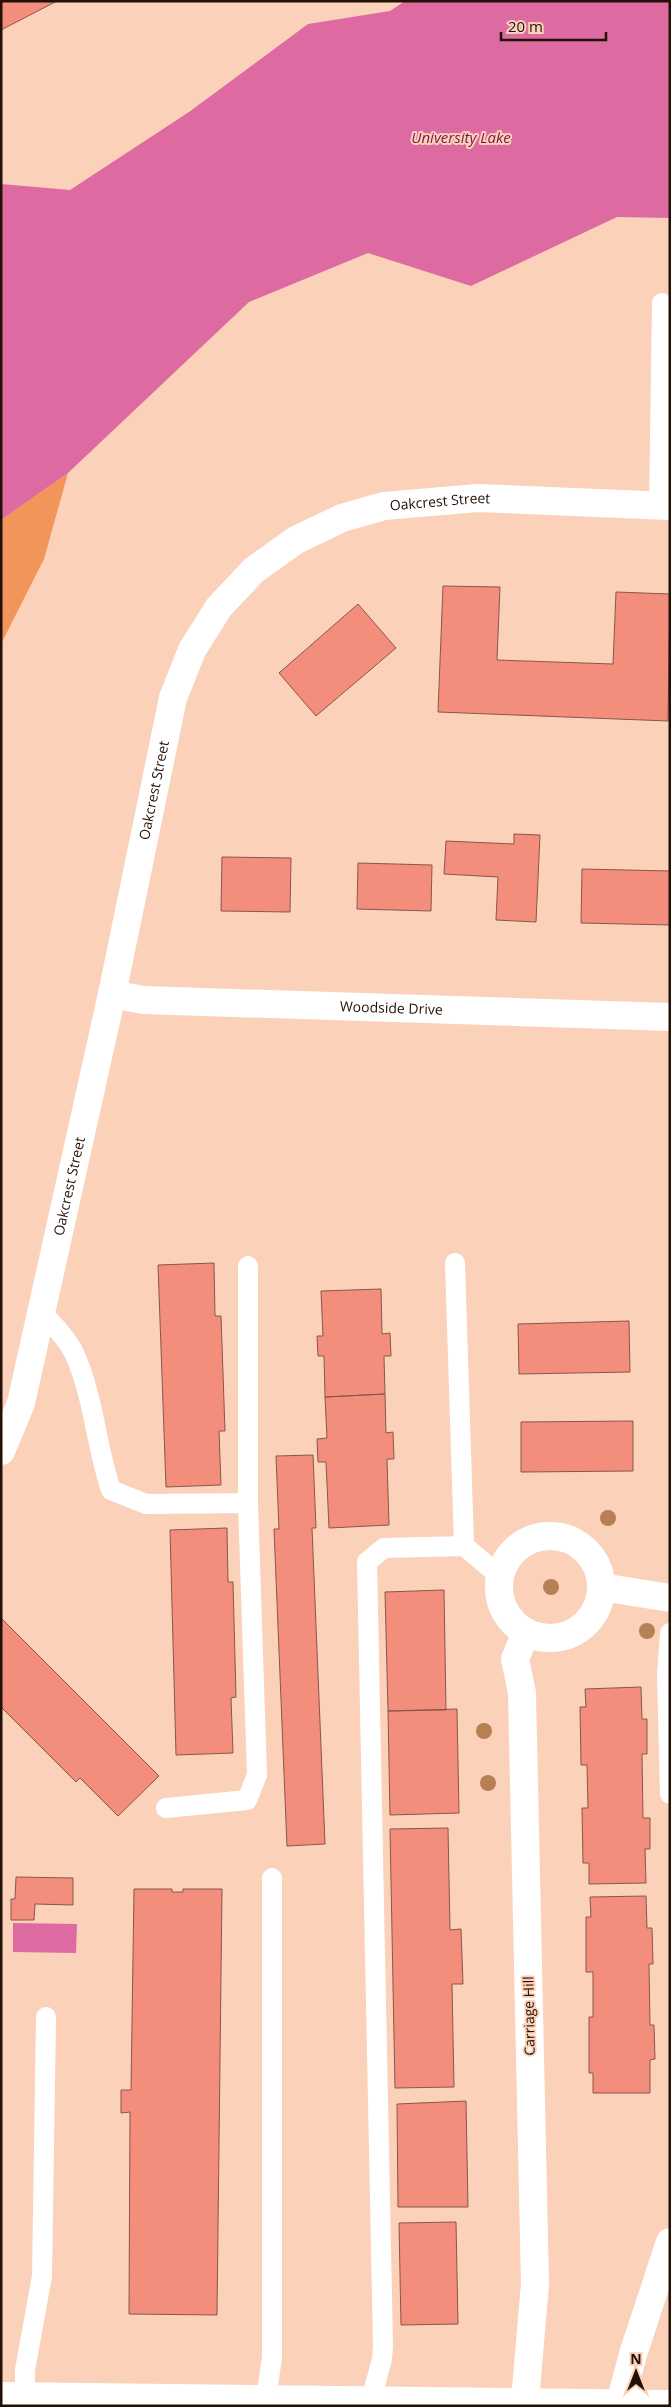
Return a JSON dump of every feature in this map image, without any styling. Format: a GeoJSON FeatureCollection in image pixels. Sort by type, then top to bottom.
{"type":"FeatureCollection","features":[{"type":"Feature","properties":{"kind":"street","name":"Oakcrest Street"},"geometry":{"type":"LineString","coordinates":[[1,1452],[22,1403],[112,994],[173,698],[192,650],[219,607],[254,570],[296,540],[342,518],[384,506],[478,498],[664,506]]}},
{"type":"Feature","properties":{"kind":"street","name":"Woodside Drive"},"geometry":{"type":"LineString","coordinates":[[112,994],[143,1000],[670,1017]]}},
{"type":"Feature","properties":{"kind":"street"},"geometry":{"type":"LineString","coordinates":[[550,1535],[568,1539],[582,1546],[594,1560],[600,1576],[601,1587],[598,1607],[588,1622],[574,1632],[563,1636],[545,1638],[526,1632],[512,1621],[502,1606],[498,1588],[506,1560],[516,1548],[531,1539],[550,1535]]}},
{"type":"Feature","properties":{"kind":"street"},"geometry":{"type":"LineString","coordinates":[[601,1587],[670,1598]]}},
{"type":"Feature","properties":{"kind":"street","name":"Carriage Hill"},"geometry":{"type":"LineString","coordinates":[[525,2401],[534,2274],[522,1693],[515,1659],[526,1632]]}},
{"type":"Feature","properties":{"kind":"street"},"geometry":{"type":"LineString","coordinates":[[620,2403],[633,2354],[670,2242]]}},
{"type":"Feature","properties":{"kind":"street"},"geometry":{"type":"LineString","coordinates":[[13,2396],[670,2404]]}},
{"type":"Feature","properties":{"kind":"lane"},"geometry":{"type":"LineString","coordinates":[[662,303],[664,506]]}},
{"type":"Feature","properties":{"kind":"lane"},"geometry":{"type":"LineString","coordinates":[[455,1263],[464,1546]]}},
{"type":"Feature","properties":{"kind":"lane"},"geometry":{"type":"LineString","coordinates":[[166,1808],[247,1800],[257,1774],[248,1503],[248,1266]]}},
{"type":"Feature","properties":{"kind":"lane"},"geometry":{"type":"LineString","coordinates":[[42,1312],[74,1353],[89,1393],[103,1466],[111,1490],[146,1504],[248,1503]]}},
{"type":"Feature","properties":{"kind":"lane"},"geometry":{"type":"LineString","coordinates":[[372,2400],[382,2359],[383,2346],[367,1562],[384,1548],[464,1546],[500,1576]]}},
{"type":"Feature","properties":{"kind":"lane"},"geometry":{"type":"LineString","coordinates":[[670,1633],[667,1674],[670,1794]]}},
{"type":"Feature","properties":{"kind":"lane"},"geometry":{"type":"LineString","coordinates":[[266,2398],[272,2357],[272,1878]]}},
{"type":"Feature","properties":{"kind":"lane"},"geometry":{"type":"LineString","coordinates":[[13,2396],[25,2370],[42,2276],[46,2017]]}},
{"type":"Feature","properties":{"kind":"shaded area"},"geometry":{"type":"Polygon","coordinates":[[[68,473],[44,559],[1,644],[1,520],[68,473]]]}},
{"type":"Feature","properties":{"kind":"water","name":"University Lake"},"geometry":{"type":"Polygon","coordinates":[[[405,1],[670,1],[670,218],[617,217],[471,286],[368,253],[249,302],[68,473],[1,520],[1,184],[70,190],[189,112],[308,24],[390,11],[405,1]]]}},
{"type":"Feature","properties":{"kind":"water"},"geometry":{"type":"Polygon","coordinates":[[[13,1923],[77,1924],[76,1953],[13,1952],[13,1923]]]}},
{"type":"Feature","properties":{"kind":"building"},"geometry":{"type":"Polygon","coordinates":[[[1,1],[57,1],[1,30],[1,1]]]}},
{"type":"Feature","properties":{"kind":"building"},"geometry":{"type":"Polygon","coordinates":[[[443,586],[500,587],[497,660],[613,664],[616,592],[670,594],[668,721],[438,712],[443,586]]]}},
{"type":"Feature","properties":{"kind":"building"},"geometry":{"type":"Polygon","coordinates":[[[358,604],[396,648],[316,716],[279,673],[358,604]]]}},
{"type":"Feature","properties":{"kind":"building"},"geometry":{"type":"Polygon","coordinates":[[[514,834],[540,835],[536,922],[496,920],[498,877],[444,874],[446,841],[514,844],[514,834]]]}},
{"type":"Feature","properties":{"kind":"building"},"geometry":{"type":"Polygon","coordinates":[[[222,857],[291,858],[290,912],[221,911],[222,857]]]}},
{"type":"Feature","properties":{"kind":"building"},"geometry":{"type":"Polygon","coordinates":[[[358,863],[432,865],[431,911],[357,909],[358,863]]]}},
{"type":"Feature","properties":{"kind":"building"},"geometry":{"type":"Polygon","coordinates":[[[582,869],[670,871],[670,925],[581,923],[582,869]]]}},
{"type":"Feature","properties":{"kind":"building"},"geometry":{"type":"Polygon","coordinates":[[[214,1263],[215,1316],[221,1316],[225,1431],[219,1431],[221,1485],[166,1487],[158,1265],[214,1263]]]}},
{"type":"Feature","properties":{"kind":"building"},"geometry":{"type":"Polygon","coordinates":[[[381,1289],[382,1334],[390,1333],[391,1356],[384,1356],[385,1394],[325,1397],[324,1356],[318,1356],[317,1336],[323,1336],[321,1291],[381,1289]]]}},
{"type":"Feature","properties":{"kind":"building"},"geometry":{"type":"Polygon","coordinates":[[[629,1321],[630,1372],[519,1374],[518,1324],[629,1321]]]}},
{"type":"Feature","properties":{"kind":"building"},"geometry":{"type":"Polygon","coordinates":[[[385,1394],[386,1433],[393,1432],[394,1459],[387,1459],[389,1525],[329,1528],[326,1462],[318,1462],[317,1439],[327,1438],[325,1397],[385,1394]]]}},
{"type":"Feature","properties":{"kind":"building"},"geometry":{"type":"Polygon","coordinates":[[[633,1421],[633,1471],[521,1472],[521,1422],[633,1421]]]}},
{"type":"Feature","properties":{"kind":"building"},"geometry":{"type":"Polygon","coordinates":[[[313,1455],[316,1528],[312,1528],[325,1844],[287,1846],[274,1529],[279,1529],[276,1456],[313,1455]]]}},
{"type":"Feature","properties":{"kind":"building"},"geometry":{"type":"Polygon","coordinates":[[[227,1528],[228,1582],[233,1582],[236,1697],[231,1698],[233,1753],[176,1755],[170,1530],[227,1528]]]}},
{"type":"Feature","properties":{"kind":"building"},"geometry":{"type":"Polygon","coordinates":[[[444,1590],[446,1710],[388,1711],[385,1592],[444,1590]]]}},
{"type":"Feature","properties":{"kind":"building"},"geometry":{"type":"Polygon","coordinates":[[[1,1618],[159,1776],[118,1816],[80,1778],[76,1782],[1,1707],[1,1618]]]}},
{"type":"Feature","properties":{"kind":"building"},"geometry":{"type":"Polygon","coordinates":[[[641,1687],[642,1719],[647,1719],[647,1754],[642,1754],[643,1818],[650,1818],[650,1849],[645,1849],[646,1883],[589,1884],[589,1863],[583,1863],[582,1808],[588,1808],[587,1765],[581,1765],[580,1707],[586,1707],[585,1689],[641,1687]]]}},
{"type":"Feature","properties":{"kind":"building"},"geometry":{"type":"Polygon","coordinates":[[[457,1709],[459,1813],[390,1815],[388,1711],[457,1709]]]}},
{"type":"Feature","properties":{"kind":"building"},"geometry":{"type":"Polygon","coordinates":[[[448,1828],[450,1930],[461,1929],[463,1984],[452,1984],[454,2087],[395,2088],[390,1829],[448,1828]]]}},
{"type":"Feature","properties":{"kind":"building"},"geometry":{"type":"Polygon","coordinates":[[[16,1877],[73,1878],[73,1905],[35,1904],[34,1920],[11,1920],[11,1899],[15,1899],[16,1877]]]}},
{"type":"Feature","properties":{"kind":"building"},"geometry":{"type":"Polygon","coordinates":[[[134,1889],[172,1889],[172,1892],[183,1892],[183,1889],[222,1889],[217,2315],[129,2314],[130,2112],[121,2113],[121,2090],[131,2090],[134,1889]]]}},
{"type":"Feature","properties":{"kind":"building"},"geometry":{"type":"Polygon","coordinates":[[[646,1896],[647,1928],[652,1928],[653,1964],[649,1964],[650,2025],[654,2025],[655,2059],[650,2060],[650,2093],[593,2093],[593,2073],[589,2073],[589,2017],[593,2017],[593,1972],[586,1972],[586,1917],[591,1917],[590,1897],[646,1896]]]}},
{"type":"Feature","properties":{"kind":"building"},"geometry":{"type":"Polygon","coordinates":[[[466,2101],[468,2207],[398,2207],[397,2104],[466,2101]]]}},
{"type":"Feature","properties":{"kind":"building"},"geometry":{"type":"Polygon","coordinates":[[[456,2222],[458,2324],[401,2325],[399,2223],[456,2222]]]}}]}
